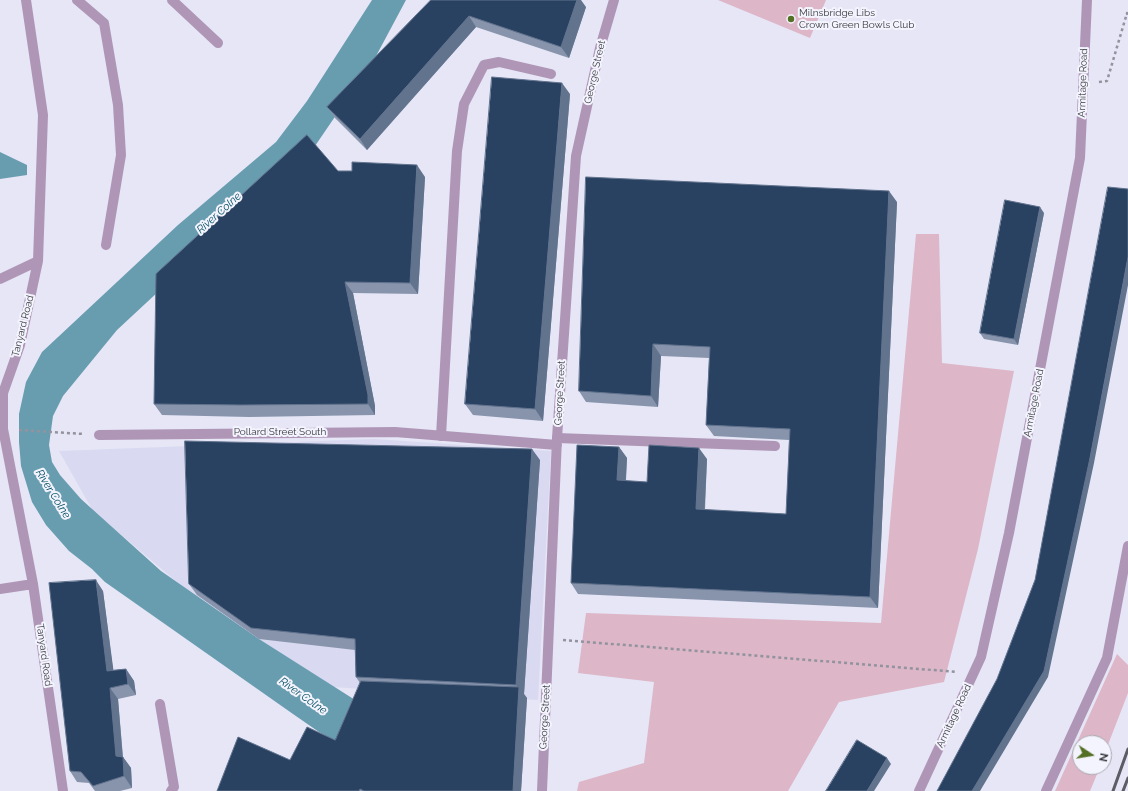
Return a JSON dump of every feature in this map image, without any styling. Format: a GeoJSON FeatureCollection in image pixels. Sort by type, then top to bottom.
{"type":"FeatureCollection","features":[{"type":"Feature","properties":{"kind":"street","name":"Tanyard Road"},"geometry":{"type":"LineString","coordinates":[[26,0],[43,115],[38,261],[20,345],[3,393],[3,429],[33,584],[63,791]]}},
{"type":"Feature","properties":{"kind":"street"},"geometry":{"type":"LineString","coordinates":[[77,0],[104,22],[118,105],[121,155],[106,245]]}},
{"type":"Feature","properties":{"kind":"street"},"geometry":{"type":"LineString","coordinates":[[172,0],[218,44]]}},
{"type":"Feature","properties":{"kind":"street","name":"George Street"},"geometry":{"type":"LineString","coordinates":[[542,791],[557,441],[576,156],[600,48],[614,0]]}},
{"type":"Feature","properties":{"kind":"street","name":"Armitage Road"},"geometry":{"type":"LineString","coordinates":[[919,791],[981,657],[1009,533],[1080,158],[1087,0]]}},
{"type":"Feature","properties":{"kind":"street"},"geometry":{"type":"LineString","coordinates":[[441,436],[457,151],[464,104],[484,65],[499,62],[551,74]]}},
{"type":"Feature","properties":{"kind":"street"},"geometry":{"type":"LineString","coordinates":[[0,279],[38,261]]}},
{"type":"Feature","properties":{"kind":"street","name":"Pollard Street South"},"geometry":{"type":"LineString","coordinates":[[99,435],[395,432],[441,436],[557,441],[775,446]]}},
{"type":"Feature","properties":{"kind":"street"},"geometry":{"type":"LineString","coordinates":[[1046,791],[1107,658],[1128,546]]}},
{"type":"Feature","properties":{"kind":"street"},"geometry":{"type":"LineString","coordinates":[[0,589],[33,584]]}},
{"type":"Feature","properties":{"kind":"street"},"geometry":{"type":"LineString","coordinates":[[160,704],[174,787],[171,791]]}},
{"type":"Feature","properties":{"kind":"path"},"geometry":{"type":"LineString","coordinates":[[1083,82],[1107,81],[1128,14]]}},
{"type":"Feature","properties":{"kind":"path"},"geometry":{"type":"LineString","coordinates":[[3,429],[99,435]]}},
{"type":"Feature","properties":{"kind":"path"},"geometry":{"type":"LineString","coordinates":[[548,639],[974,673]]}},
{"type":"Feature","properties":{"kind":"shaded area","name":"Milnsbridge Libs Crown Green Bowls Club"},"geometry":{"type":"Polygon","coordinates":[[[718,0],[826,0],[810,38],[718,0]]]}},
{"type":"Feature","properties":{"kind":"shaded area"},"geometry":{"type":"Polygon","coordinates":[[[916,234],[939,234],[942,363],[1014,371],[978,549],[944,682],[839,702],[788,791],[577,791],[579,782],[644,763],[654,682],[578,673],[586,613],[881,623],[916,234]]]}},
{"type":"Feature","properties":{"kind":"shaded area"},"geometry":{"type":"Polygon","coordinates":[[[374,439],[551,451],[538,700],[332,687],[197,599],[93,511],[59,451],[374,439]]]}},
{"type":"Feature","properties":{"kind":"shaded area"},"geometry":{"type":"Polygon","coordinates":[[[1117,654],[1128,665],[1128,693],[1112,735],[1080,735],[1117,654]]]}},
{"type":"Feature","properties":{"kind":"shaded area"},"geometry":{"type":"Polygon","coordinates":[[[1072,753],[1072,775],[1097,775],[1090,791],[1055,791],[1072,753]]]}},
{"type":"Feature","properties":{"kind":"water","name":"River Colne"},"geometry":{"type":"Polygon","coordinates":[[[372,0],[406,0],[375,58],[315,146],[117,330],[63,396],[53,416],[49,445],[52,462],[60,475],[81,499],[161,571],[259,639],[363,705],[345,746],[319,732],[105,582],[92,569],[69,551],[46,525],[32,502],[21,466],[19,414],[26,382],[42,352],[178,225],[276,142],[307,101],[372,0]]]}},
{"type":"Feature","properties":{"kind":"water"},"geometry":{"type":"Polygon","coordinates":[[[0,152],[27,165],[27,175],[0,179],[0,152]]]}},
{"type":"Feature","properties":{"kind":"building"},"geometry":{"type":"Polygon","coordinates":[[[431,0],[577,0],[561,47],[469,16],[360,139],[327,107],[431,0]]]}},
{"type":"Feature","properties":{"kind":"building"},"geometry":{"type":"Polygon","coordinates":[[[492,77],[562,83],[535,409],[465,404],[492,77]]]}},
{"type":"Feature","properties":{"kind":"building"},"geometry":{"type":"Polygon","coordinates":[[[307,135],[338,171],[352,171],[352,162],[417,165],[410,283],[345,282],[368,395],[368,404],[154,404],[156,274],[307,135]]]}},
{"type":"Feature","properties":{"kind":"building"},"geometry":{"type":"Polygon","coordinates":[[[586,177],[889,191],[870,597],[571,583],[577,445],[619,447],[617,480],[647,482],[649,445],[699,448],[696,509],[786,514],[790,429],[706,425],[710,347],[653,344],[651,396],[579,391],[586,177]]]}},
{"type":"Feature","properties":{"kind":"building"},"geometry":{"type":"Polygon","coordinates":[[[1108,187],[1128,189],[1128,257],[1090,458],[1044,671],[972,791],[937,791],[997,679],[1035,580],[1108,187]]]}},
{"type":"Feature","properties":{"kind":"building"},"geometry":{"type":"Polygon","coordinates":[[[1005,200],[1040,207],[1014,339],[980,333],[1005,200]]]}},
{"type":"Feature","properties":{"kind":"building"},"geometry":{"type":"Polygon","coordinates":[[[185,441],[532,449],[516,685],[356,677],[355,639],[251,628],[189,584],[185,441]]]}},
{"type":"Feature","properties":{"kind":"building"},"geometry":{"type":"Polygon","coordinates":[[[96,580],[107,671],[126,669],[128,684],[110,688],[116,756],[123,757],[124,776],[93,786],[81,772],[70,771],[49,583],[96,580]]]}},
{"type":"Feature","properties":{"kind":"building"},"geometry":{"type":"Polygon","coordinates":[[[361,681],[519,687],[513,791],[364,791],[360,789],[359,791],[217,791],[238,737],[290,760],[307,727],[335,740],[361,681]]]}},
{"type":"Feature","properties":{"kind":"building"},"geometry":{"type":"Polygon","coordinates":[[[857,740],[887,758],[867,791],[826,791],[857,740]]]}},
{"type":"Feature","properties":{"kind":"railway"},"geometry":{"type":"LineString","coordinates":[[1113,791],[1128,749]]}},
{"type":"Feature","properties":{"kind":"railway"},"geometry":{"type":"LineString","coordinates":[[1123,791],[1128,778]]}},
{"type":"Feature","properties":{"kind":"place","name":"Milnsbridge Libs Crown Green Bowls Club"},"geometry":{"type":"Point","coordinates":[791,19]}}]}
